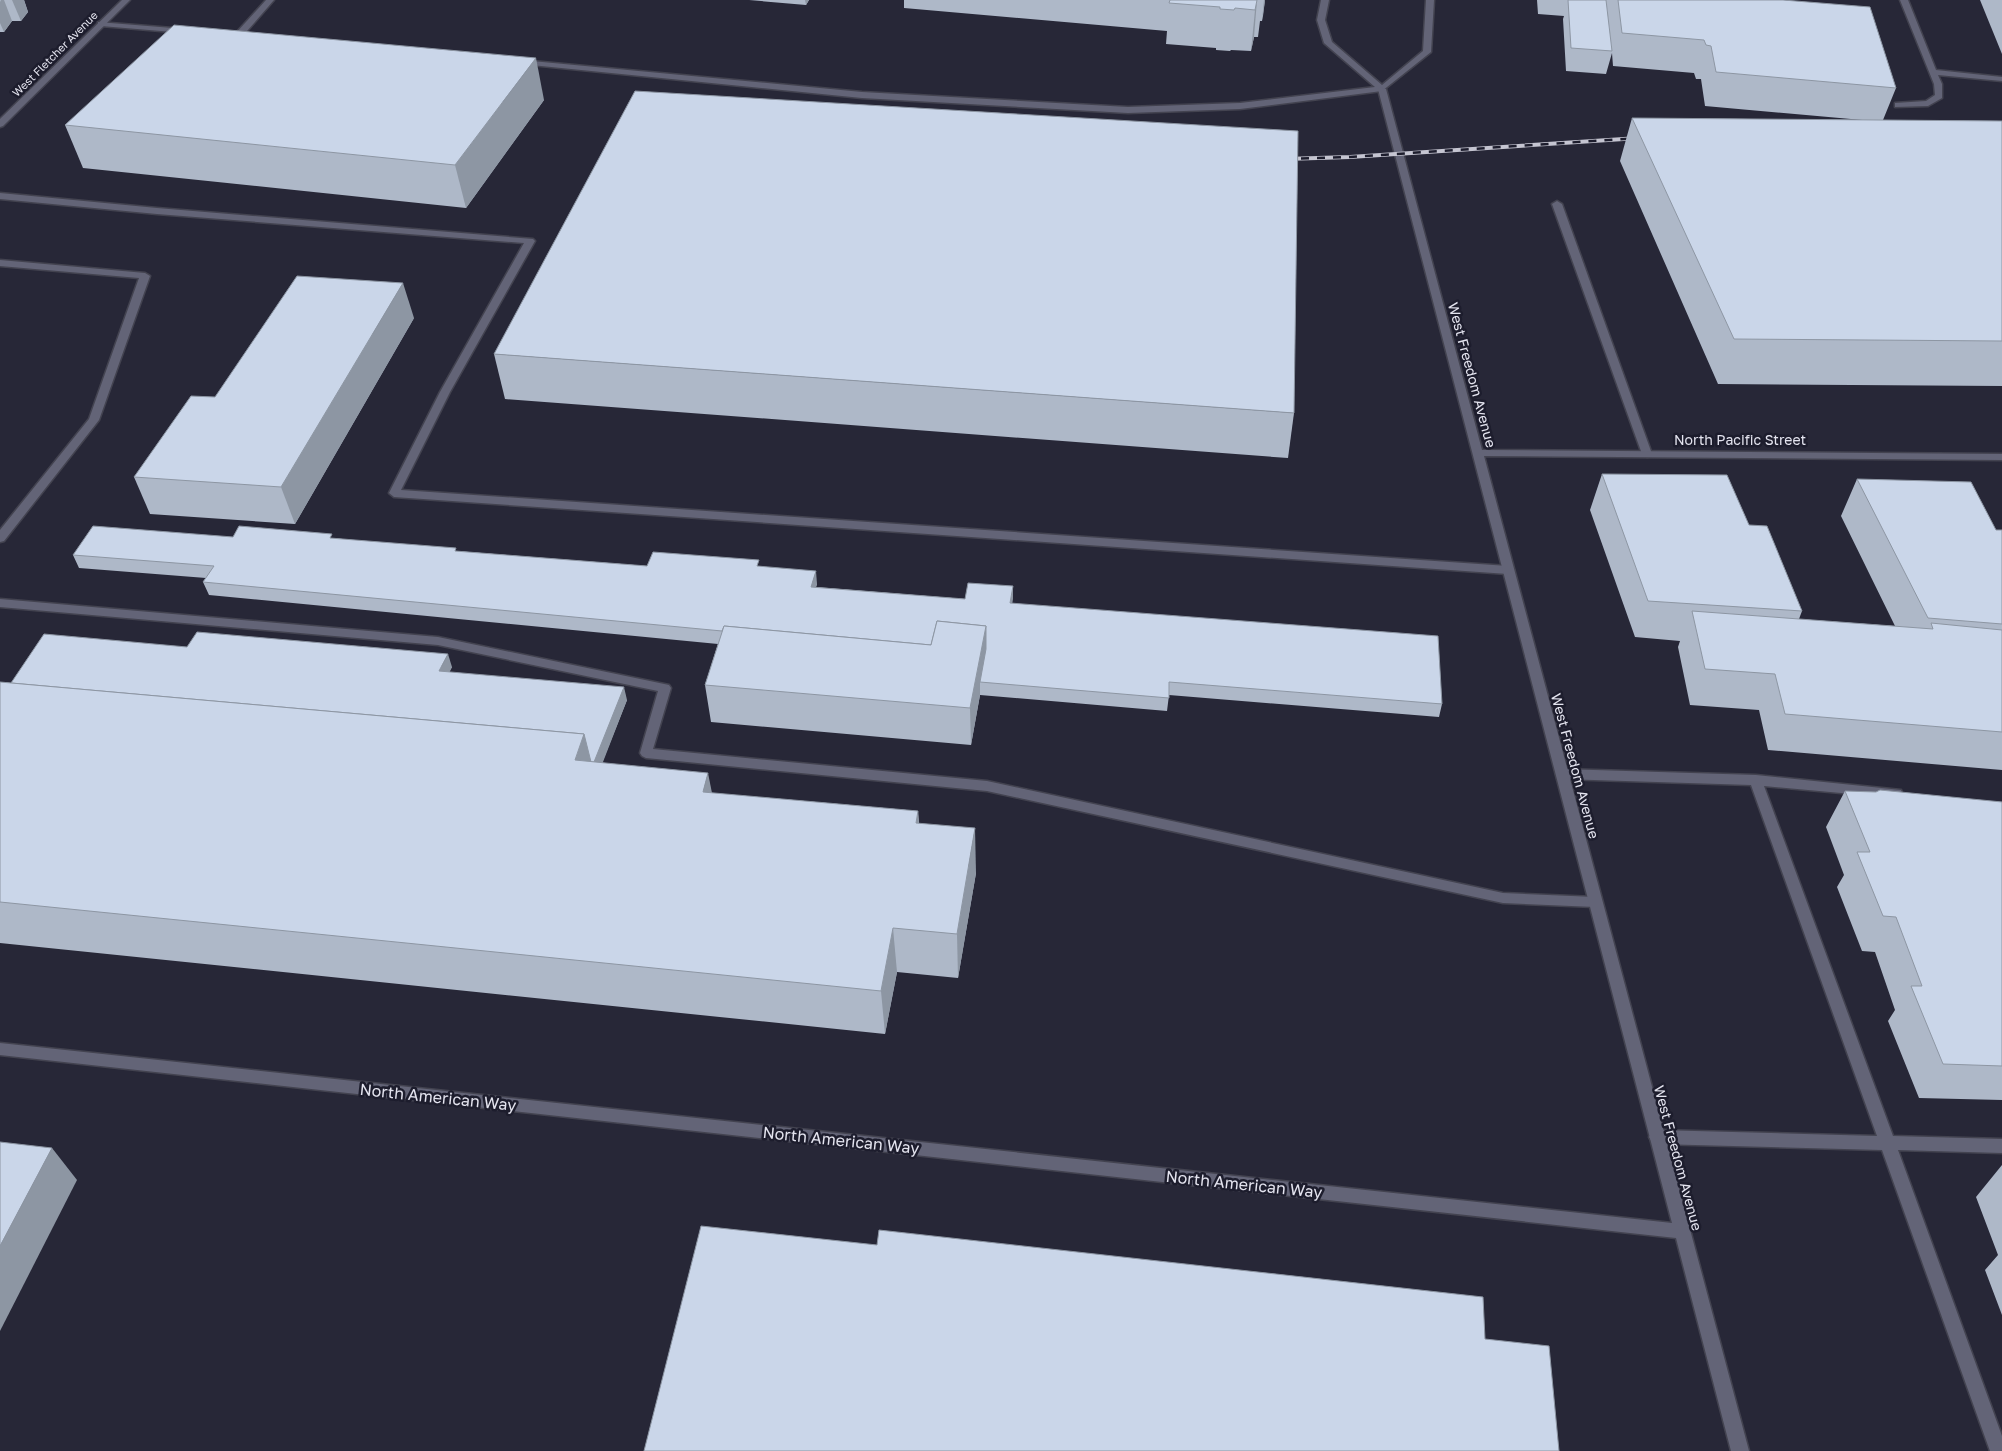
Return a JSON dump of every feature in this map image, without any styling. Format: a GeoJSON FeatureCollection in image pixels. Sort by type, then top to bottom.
{"type":"FeatureCollection","features":[{"type":"Feature","properties":{"kind":"street","name":"West Fletcher Avenue"},"geometry":{"type":"LineString","coordinates":[[0,124],[126,0]]}},
{"type":"Feature","properties":{"kind":"street"},"geometry":{"type":"LineString","coordinates":[[238,36],[270,0]]}},
{"type":"Feature","properties":{"kind":"street"},"geometry":{"type":"LineString","coordinates":[[1325,0],[1321,20],[1328,43],[1382,89]]}},
{"type":"Feature","properties":{"kind":"street"},"geometry":{"type":"LineString","coordinates":[[508,61],[862,95],[1128,110],[1240,106],[1382,89],[1427,52],[1430,0]]}},
{"type":"Feature","properties":{"kind":"street"},"geometry":{"type":"LineString","coordinates":[[1898,105],[1928,104],[1938,96],[1938,84],[1934,72],[1904,0]]}},
{"type":"Feature","properties":{"kind":"street"},"geometry":{"type":"LineString","coordinates":[[101,24],[191,32]]}},
{"type":"Feature","properties":{"kind":"street"},"geometry":{"type":"LineString","coordinates":[[228,35],[247,36]]}},
{"type":"Feature","properties":{"kind":"street"},"geometry":{"type":"LineString","coordinates":[[1934,72],[2002,79]]}},
{"type":"Feature","properties":{"kind":"street","name":"West Freedom Avenue"},"geometry":{"type":"LineString","coordinates":[[1382,89],[1740,1451]]}},
{"type":"Feature","properties":{"kind":"street"},"geometry":{"type":"LineString","coordinates":[[0,196],[167,212],[530,241],[445,392],[394,493],[1508,570]]}},
{"type":"Feature","properties":{"kind":"street"},"geometry":{"type":"LineString","coordinates":[[1557,204],[1647,454]]}},
{"type":"Feature","properties":{"kind":"street"},"geometry":{"type":"LineString","coordinates":[[0,264],[145,276],[94,420],[0,538]]}},
{"type":"Feature","properties":{"kind":"street","name":"North Pacific Street"},"geometry":{"type":"LineString","coordinates":[[1477,453],[2001,458]]}},
{"type":"Feature","properties":{"kind":"street"},"geometry":{"type":"LineString","coordinates":[[0,603],[438,641],[665,688],[646,752],[987,786],[1503,898],[1596,902]]}},
{"type":"Feature","properties":{"kind":"street"},"geometry":{"type":"LineString","coordinates":[[1562,774],[1756,780],[1914,794]]}},
{"type":"Feature","properties":{"kind":"street"},"geometry":{"type":"LineString","coordinates":[[1756,780],[1999,1451]]}},
{"type":"Feature","properties":{"kind":"street","name":"North American Way"},"geometry":{"type":"LineString","coordinates":[[0,1049],[1682,1231]]}},
{"type":"Feature","properties":{"kind":"street"},"geometry":{"type":"LineString","coordinates":[[1657,1137],[1887,1145],[2002,1146]]}},
{"type":"Feature","properties":{"kind":"building"},"geometry":{"type":"Polygon","coordinates":[[[1170,0],[1257,0],[1255,10],[1235,8],[1234,10],[1169,3],[1170,0]]]}},
{"type":"Feature","properties":{"kind":"building"},"geometry":{"type":"Polygon","coordinates":[[[1568,0],[1606,0],[1612,51],[1571,48],[1568,0]]]}},
{"type":"Feature","properties":{"kind":"building"},"geometry":{"type":"Polygon","coordinates":[[[1618,0],[1783,0],[1870,7],[1896,88],[1716,72],[1711,46],[1706,45],[1704,40],[1622,33],[1618,0]]]}},
{"type":"Feature","properties":{"kind":"building"},"geometry":{"type":"Polygon","coordinates":[[[174,25],[536,58],[455,165],[65,125],[174,25]]]}},
{"type":"Feature","properties":{"kind":"building"},"geometry":{"type":"Polygon","coordinates":[[[635,91],[1298,131],[1294,413],[494,354],[635,91]]]}},
{"type":"Feature","properties":{"kind":"building"},"geometry":{"type":"Polygon","coordinates":[[[1632,118],[2002,121],[2002,341],[1734,339],[1632,118]]]}},
{"type":"Feature","properties":{"kind":"building"},"geometry":{"type":"Polygon","coordinates":[[[297,276],[403,283],[281,487],[134,477],[191,396],[215,397],[297,276]]]}},
{"type":"Feature","properties":{"kind":"building"},"geometry":{"type":"Polygon","coordinates":[[[1602,474],[1727,475],[1749,525],[1767,526],[1802,611],[1648,601],[1602,474]]]}},
{"type":"Feature","properties":{"kind":"building"},"geometry":{"type":"Polygon","coordinates":[[[1857,479],[1971,482],[1996,530],[2002,530],[2002,624],[1928,618],[1857,479]]]}},
{"type":"Feature","properties":{"kind":"building"},"geometry":{"type":"Polygon","coordinates":[[[93,526],[233,537],[239,526],[332,534],[330,538],[456,548],[455,551],[647,566],[653,552],[759,560],[757,566],[816,571],[811,587],[965,599],[968,583],[1013,586],[1010,603],[1438,636],[1442,704],[1169,682],[1169,698],[980,682],[986,649],[986,626],[937,621],[931,645],[724,626],[722,631],[203,582],[214,566],[73,555],[93,526]]]}},
{"type":"Feature","properties":{"kind":"building"},"geometry":{"type":"Polygon","coordinates":[[[1692,611],[1933,629],[1931,623],[2002,630],[2002,732],[1785,714],[1775,674],[1705,669],[1692,611]]]}},
{"type":"Feature","properties":{"kind":"building"},"geometry":{"type":"Polygon","coordinates":[[[937,621],[986,626],[970,708],[705,685],[724,626],[931,645],[937,621]]]}},
{"type":"Feature","properties":{"kind":"building"},"geometry":{"type":"Polygon","coordinates":[[[197,632],[448,654],[439,671],[624,687],[594,762],[591,762],[584,734],[11,683],[44,634],[187,647],[197,632]]]}},
{"type":"Feature","properties":{"kind":"building"},"geometry":{"type":"Polygon","coordinates":[[[0,682],[584,734],[575,760],[708,773],[703,792],[918,811],[916,823],[975,828],[957,934],[893,928],[881,991],[0,902],[0,682]]]}},
{"type":"Feature","properties":{"kind":"building"},"geometry":{"type":"Polygon","coordinates":[[[1880,790],[2002,802],[2002,1066],[1943,1064],[1911,986],[1922,986],[1896,917],[1883,916],[1857,852],[1870,852],[1845,791],[1876,792],[1880,790]]]}},
{"type":"Feature","properties":{"kind":"building"},"geometry":{"type":"Polygon","coordinates":[[[0,1142],[52,1148],[0,1246],[0,1142]]]}},
{"type":"Feature","properties":{"kind":"building"},"geometry":{"type":"Polygon","coordinates":[[[701,1226],[877,1245],[879,1230],[1483,1297],[1485,1339],[1549,1346],[1559,1451],[644,1451],[701,1226]]]}},
{"type":"Feature","properties":{"kind":"railway"},"geometry":{"type":"LineString","coordinates":[[1285,159],[1350,157],[1639,138]]}}]}
